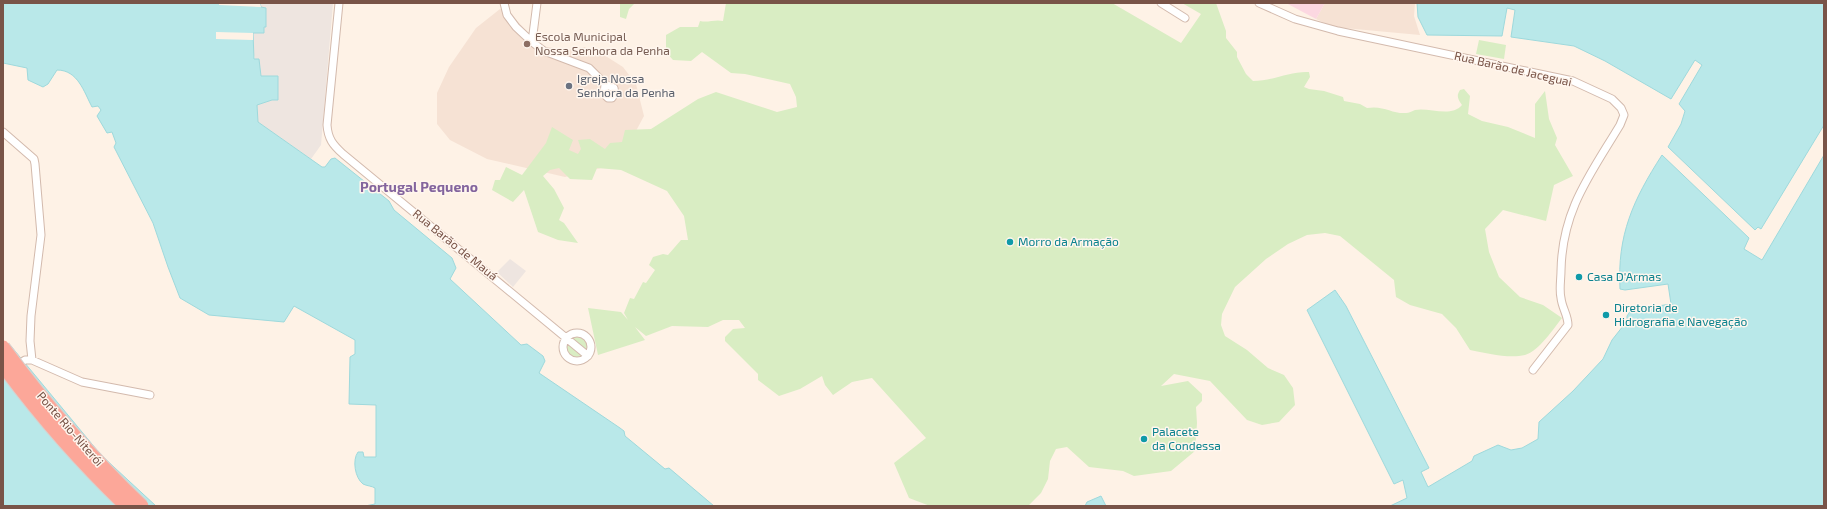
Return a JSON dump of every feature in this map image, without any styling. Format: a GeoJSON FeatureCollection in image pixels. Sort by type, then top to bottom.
{"type":"FeatureCollection","features":[{"type":"Feature","properties":{"kind":"highway","name":"Ponte Rio-Niterói"},"geometry":{"type":"LineString","coordinates":[[3,347],[76,438],[142,506]]}},
{"type":"Feature","properties":{"kind":"highway","name":"Ponte Rio-Niterói"},"geometry":{"type":"LineString","coordinates":[[3,366],[31,403],[67,445],[126,506]]}},
{"type":"Feature","properties":{"kind":"street","name":"Rua Barão de Mauá"},"geometry":{"type":"LineString","coordinates":[[339,3],[327,125],[329,138],[343,154],[588,356]]}},
{"type":"Feature","properties":{"kind":"street"},"geometry":{"type":"LineString","coordinates":[[504,3],[507,15],[532,42],[544,50],[589,68],[603,82]]}},
{"type":"Feature","properties":{"kind":"street"},"geometry":{"type":"LineString","coordinates":[[532,42],[537,3]]}},
{"type":"Feature","properties":{"kind":"street"},"geometry":{"type":"LineString","coordinates":[[1161,3],[1185,18]]}},
{"type":"Feature","properties":{"kind":"street","name":"Rua Barão de Jaceguai"},"geometry":{"type":"LineString","coordinates":[[1259,3],[1295,19],[1338,32],[1573,81],[1612,99],[1621,108],[1624,115],[1620,125],[1580,190],[1566,228],[1561,247],[1561,298],[1568,318],[1568,325],[1534,370]]}},
{"type":"Feature","properties":{"kind":"street"},"geometry":{"type":"LineString","coordinates":[[3,132],[34,159],[35,164],[41,235],[31,316],[29,360]]}},
{"type":"Feature","properties":{"kind":"street"},"geometry":{"type":"LineString","coordinates":[[577,332],[586,336],[591,343],[588,356],[579,361],[570,360],[563,352],[562,347],[565,338],[577,332]]}},
{"type":"Feature","properties":{"kind":"street"},"geometry":{"type":"LineString","coordinates":[[3,374],[29,360]]}},
{"type":"Feature","properties":{"kind":"street"},"geometry":{"type":"LineString","coordinates":[[29,360],[82,382],[150,395]]}},
{"type":"Feature","properties":{"kind":"shaded area"},"geometry":{"type":"Polygon","coordinates":[[[219,3],[333,3],[321,145],[311,159],[258,122],[257,105],[272,100],[278,77],[261,76],[253,52],[216,32],[264,33],[264,27],[219,5],[219,3]]]}},
{"type":"Feature","properties":{"kind":"shaded area"},"geometry":{"type":"Polygon","coordinates":[[[1286,3],[1325,3],[1316,19],[1286,3]]]}},
{"type":"Feature","properties":{"kind":"shaded area"},"geometry":{"type":"Polygon","coordinates":[[[1325,3],[1415,3],[1414,16],[1420,35],[1333,27],[1316,19],[1325,3]]]}},
{"type":"Feature","properties":{"kind":"shaded area"},"geometry":{"type":"Polygon","coordinates":[[[500,9],[509,12],[540,46],[568,50],[585,47],[604,55],[623,67],[636,84],[644,116],[623,155],[605,167],[565,177],[487,159],[450,140],[437,124],[437,93],[449,67],[476,28],[500,9]]]}},
{"type":"Feature","properties":{"kind":"shaded area"},"geometry":{"type":"Polygon","coordinates":[[[510,259],[526,271],[513,287],[497,272],[510,259]]]}},
{"type":"Feature","properties":{"kind":"green space"},"geometry":{"type":"Polygon","coordinates":[[[620,3],[635,3],[629,9],[626,19],[620,17],[620,3]]]}},
{"type":"Feature","properties":{"kind":"green space"},"geometry":{"type":"Polygon","coordinates":[[[726,3],[1112,3],[1181,43],[1201,14],[1182,3],[1216,3],[1226,31],[1226,38],[1237,52],[1237,57],[1246,74],[1253,81],[1260,81],[1295,73],[1309,72],[1310,77],[1304,87],[1343,97],[1344,101],[1360,104],[1367,108],[1373,107],[1401,113],[1421,109],[1446,112],[1452,111],[1462,105],[1458,94],[1460,90],[1464,89],[1470,96],[1468,114],[1482,121],[1508,127],[1535,138],[1535,104],[1545,91],[1549,119],[1557,138],[1555,145],[1573,176],[1554,185],[1546,221],[1503,210],[1485,229],[1489,252],[1499,277],[1520,297],[1543,305],[1562,318],[1536,349],[1525,355],[1505,356],[1470,350],[1456,328],[1442,314],[1410,305],[1396,297],[1394,280],[1340,236],[1325,233],[1307,235],[1288,244],[1266,259],[1235,287],[1222,314],[1221,325],[1225,336],[1247,350],[1268,368],[1284,375],[1293,388],[1295,405],[1279,422],[1262,425],[1247,420],[1210,381],[1174,374],[1161,386],[1188,381],[1202,394],[1202,401],[1196,407],[1197,423],[1195,451],[1171,471],[1134,476],[1123,471],[1089,467],[1067,447],[1056,449],[1050,461],[1048,479],[1041,493],[1028,506],[930,506],[909,498],[894,463],[926,438],[872,378],[852,382],[833,395],[825,385],[822,376],[800,389],[779,396],[758,380],[758,374],[725,341],[725,337],[733,329],[745,328],[739,320],[723,320],[708,327],[672,326],[646,336],[635,327],[645,340],[598,355],[588,308],[621,312],[628,320],[624,313],[630,298],[634,299],[643,282],[646,283],[655,270],[649,265],[653,257],[663,254],[668,255],[681,240],[688,240],[684,216],[667,191],[621,170],[597,168],[592,180],[570,179],[559,168],[550,170],[543,176],[554,189],[564,208],[559,220],[564,223],[578,243],[558,240],[538,232],[524,190],[513,202],[492,190],[495,180],[500,180],[506,167],[522,175],[546,143],[552,127],[573,140],[569,150],[578,154],[581,149],[578,140],[590,139],[605,149],[610,143],[622,142],[625,130],[651,129],[698,99],[716,92],[777,112],[797,107],[796,97],[790,84],[745,74],[731,73],[702,52],[691,61],[673,60],[666,52],[666,35],[680,27],[698,27],[700,21],[723,21],[726,3]]]}},
{"type":"Feature","properties":{"kind":"green space"},"geometry":{"type":"Polygon","coordinates":[[[1479,40],[1506,45],[1504,59],[1476,54],[1479,40]]]}},
{"type":"Feature","properties":{"kind":"green space"},"geometry":{"type":"Polygon","coordinates":[[[573,334],[584,337],[587,340],[589,350],[587,354],[567,338],[573,334]]]}},
{"type":"Feature","properties":{"kind":"green space"},"geometry":{"type":"Polygon","coordinates":[[[566,340],[586,356],[575,360],[566,355],[563,347],[566,340]]]}},
{"type":"Feature","properties":{"kind":"water"},"geometry":{"type":"Polygon","coordinates":[[[3,3],[260,3],[261,7],[266,8],[266,27],[264,27],[264,33],[253,33],[254,59],[259,59],[261,76],[278,76],[278,100],[272,100],[257,105],[258,122],[322,167],[325,167],[331,159],[335,158],[389,201],[394,210],[452,258],[456,268],[450,279],[521,345],[527,344],[543,356],[545,361],[539,373],[624,431],[625,436],[665,469],[669,468],[714,506],[365,506],[375,504],[375,488],[363,484],[360,481],[355,469],[355,460],[358,452],[363,452],[364,457],[376,457],[376,405],[349,404],[350,357],[355,354],[355,340],[294,306],[284,322],[209,315],[180,298],[153,223],[114,147],[116,143],[112,132],[107,133],[97,116],[101,110],[98,106],[92,107],[79,83],[70,74],[64,71],[57,70],[48,84],[43,87],[28,80],[27,68],[3,63],[3,3]]]}},
{"type":"Feature","properties":{"kind":"water"},"geometry":{"type":"Polygon","coordinates":[[[1417,3],[1824,3],[1824,125],[1761,229],[1758,227],[1755,230],[1668,147],[1681,124],[1685,111],[1679,104],[1702,65],[1695,60],[1671,99],[1605,61],[1574,46],[1511,37],[1515,10],[1507,8],[1502,36],[1427,35],[1418,17],[1417,3]]]}},
{"type":"Feature","properties":{"kind":"water"},"geometry":{"type":"Polygon","coordinates":[[[1662,155],[1749,238],[1744,249],[1762,260],[1824,155],[1824,506],[1390,506],[1407,498],[1403,480],[1394,484],[1307,310],[1335,290],[1346,306],[1429,468],[1421,472],[1428,487],[1472,461],[1474,456],[1498,445],[1511,450],[1522,448],[1538,439],[1539,422],[1573,391],[1603,359],[1612,340],[1627,321],[1627,316],[1631,310],[1671,304],[1668,284],[1625,290],[1620,289],[1621,252],[1629,219],[1643,187],[1662,155]]]}},
{"type":"Feature","properties":{"kind":"water"},"geometry":{"type":"Polygon","coordinates":[[[10,345],[101,455],[156,506],[3,506],[3,348],[10,345]]]}},
{"type":"Feature","properties":{"kind":"water"},"geometry":{"type":"Polygon","coordinates":[[[1101,496],[1106,506],[1085,506],[1087,502],[1101,496]]]}},
{"type":"Feature","properties":{"kind":"pier"},"geometry":{"type":"Polygon","coordinates":[[[219,3],[260,3],[261,7],[219,5],[219,3]]]}},
{"type":"Feature","properties":{"kind":"pier"},"geometry":{"type":"Polygon","coordinates":[[[216,32],[253,33],[253,40],[216,39],[216,32]]]}},
{"type":"Feature","properties":{"kind":"place","name":"Escola Municipal Nossa Senhora da Penha"},"geometry":{"type":"Point","coordinates":[527,44]}},
{"type":"Feature","properties":{"kind":"place","name":"Igreja Nossa Senhora da Penha"},"geometry":{"type":"Point","coordinates":[569,86]}},
{"type":"Feature","properties":{"kind":"place","name":"Morro da Armação"},"geometry":{"type":"Point","coordinates":[1010,242]}},
{"type":"Feature","properties":{"kind":"place","name":"Casa D'Armas"},"geometry":{"type":"Point","coordinates":[1579,277]}},
{"type":"Feature","properties":{"kind":"place","name":"Diretoria de Hidrografia e Navegação"},"geometry":{"type":"Point","coordinates":[1606,315]}},
{"type":"Feature","properties":{"kind":"place","name":"Palacete da Condessa"},"geometry":{"type":"Point","coordinates":[1144,439]}},
{"type":"Feature","properties":{"kind":"district","name":"Portugal Pequeno"},"geometry":{"type":"Point","coordinates":[419,187]}}]}
